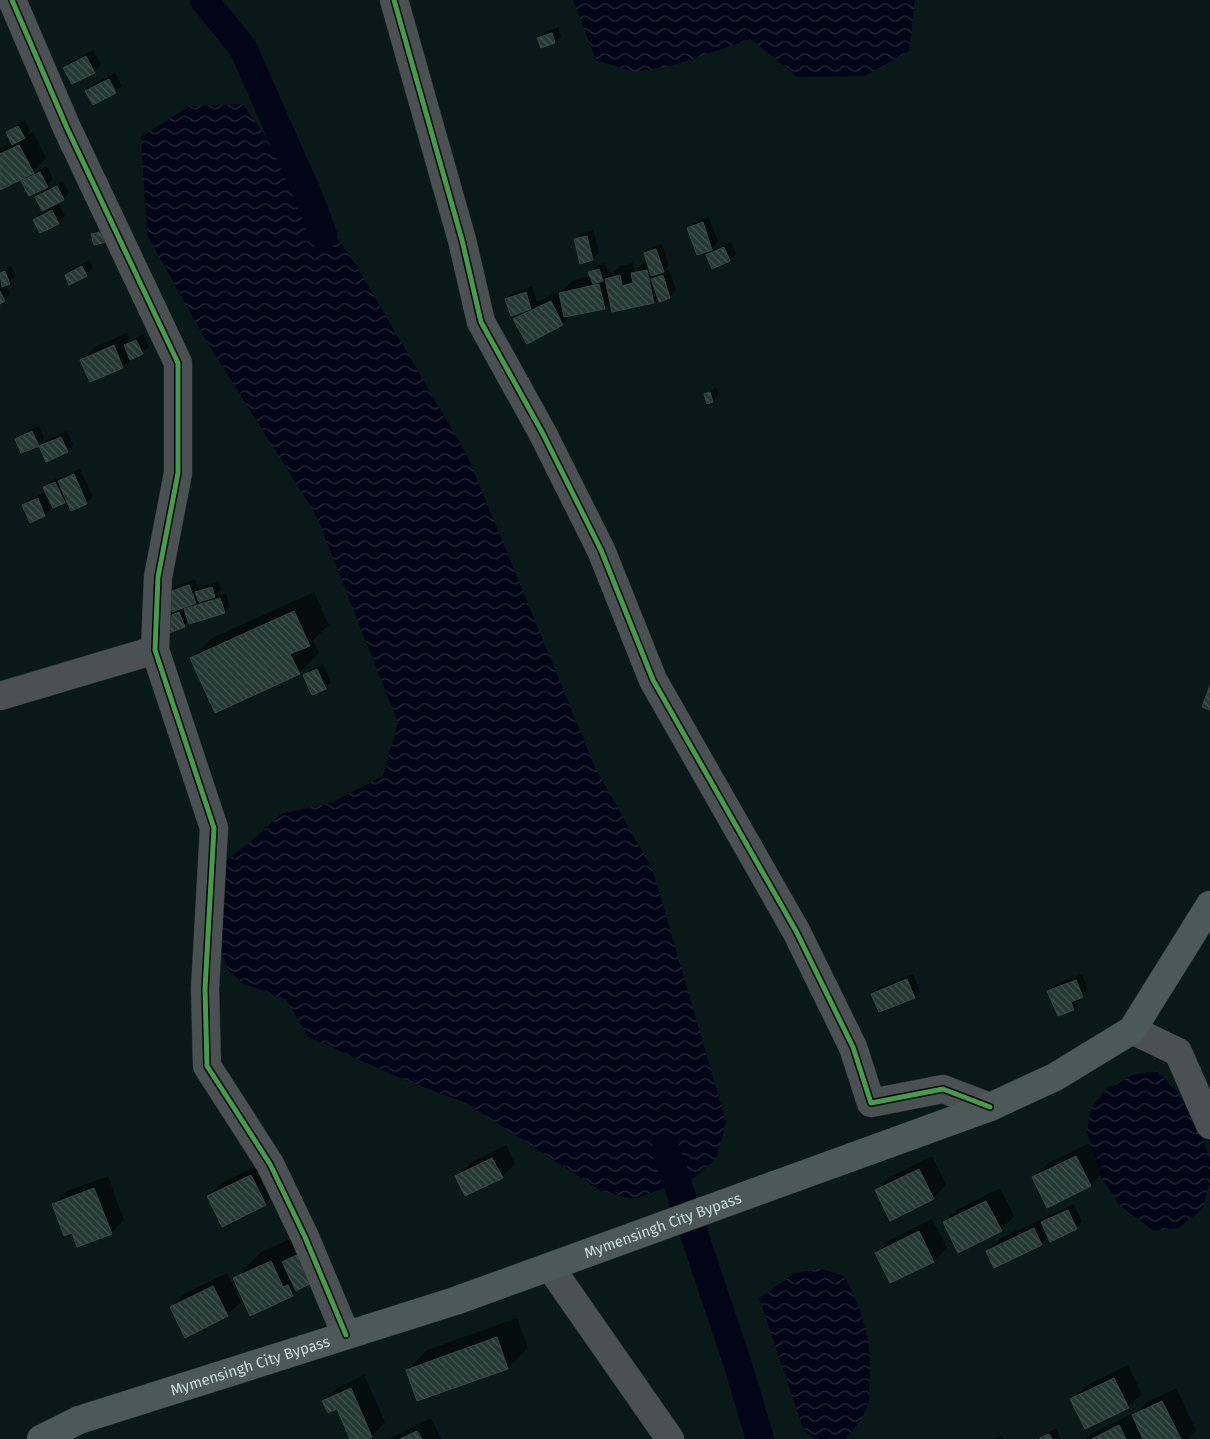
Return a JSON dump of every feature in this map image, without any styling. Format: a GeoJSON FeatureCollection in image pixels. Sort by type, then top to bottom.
{"type":"FeatureCollection","features":[{"type":"Feature","properties":{"kind":"highway","name":"Mymensingh City Bypass"},"geometry":{"type":"LineString","coordinates":[[41,1439],[79,1420],[455,1301],[857,1157],[990,1107],[1055,1077],[1132,1030],[1210,905]]}},
{"type":"Feature","properties":{"kind":"street"},"geometry":{"type":"LineString","coordinates":[[12,0],[67,128],[178,363],[178,474],[158,577],[155,650],[214,828],[205,989],[207,1066],[270,1164],[306,1237],[346,1335]]}},
{"type":"Feature","properties":{"kind":"street"},"geometry":{"type":"LineString","coordinates":[[394,0],[462,240],[481,322],[542,432],[600,550],[653,680],[796,931],[853,1047],[870,1103],[943,1089],[990,1107]]}},
{"type":"Feature","properties":{"kind":"street"},"geometry":{"type":"LineString","coordinates":[[0,696],[155,650]]}},
{"type":"Feature","properties":{"kind":"street"},"geometry":{"type":"LineString","coordinates":[[1132,1030],[1178,1052],[1210,1125]]}},
{"type":"Feature","properties":{"kind":"street"},"geometry":{"type":"LineString","coordinates":[[550,1267],[670,1439]]}},
{"type":"Feature","properties":{"kind":"water"},"geometry":{"type":"Polygon","coordinates":[[[573,0],[915,0],[909,51],[865,76],[797,77],[751,39],[671,66],[634,72],[596,60],[573,0]]]}},
{"type":"Feature","properties":{"kind":"water"},"geometry":{"type":"Polygon","coordinates":[[[243,104],[356,265],[467,455],[595,767],[653,871],[726,1122],[716,1159],[692,1179],[633,1199],[601,1191],[466,1103],[407,1081],[308,1037],[286,999],[244,984],[229,971],[218,943],[225,861],[254,839],[281,814],[331,803],[383,776],[398,723],[316,515],[204,337],[147,235],[141,137],[190,106],[243,104]]]}},
{"type":"Feature","properties":{"kind":"water"},"geometry":{"type":"Polygon","coordinates":[[[1157,1071],[1178,1093],[1201,1130],[1210,1161],[1210,1182],[1203,1208],[1179,1228],[1154,1231],[1119,1205],[1100,1175],[1087,1132],[1091,1108],[1107,1088],[1133,1075],[1157,1071]]]}},
{"type":"Feature","properties":{"kind":"water"},"geometry":{"type":"Polygon","coordinates":[[[822,1269],[844,1276],[860,1309],[869,1344],[869,1402],[862,1418],[846,1439],[814,1439],[804,1431],[759,1298],[795,1273],[822,1269]]]}},
{"type":"Feature","properties":{"kind":"building"},"geometry":{"type":"Polygon","coordinates":[[[552,33],[555,43],[541,48],[537,38],[552,33]]]}},
{"type":"Feature","properties":{"kind":"building"},"geometry":{"type":"Polygon","coordinates":[[[86,56],[95,73],[72,84],[63,68],[86,56]]]}},
{"type":"Feature","properties":{"kind":"building"},"geometry":{"type":"Polygon","coordinates":[[[109,79],[116,93],[93,105],[85,91],[109,79]]]}},
{"type":"Feature","properties":{"kind":"building"},"geometry":{"type":"Polygon","coordinates":[[[18,126],[25,138],[12,145],[6,132],[18,126]]]}},
{"type":"Feature","properties":{"kind":"building"},"geometry":{"type":"Polygon","coordinates":[[[19,145],[34,173],[0,190],[0,154],[19,145]]]}},
{"type":"Feature","properties":{"kind":"building"},"geometry":{"type":"Polygon","coordinates":[[[40,172],[48,187],[29,196],[21,181],[40,172]]]}},
{"type":"Feature","properties":{"kind":"building"},"geometry":{"type":"Polygon","coordinates":[[[57,186],[64,200],[42,211],[35,197],[57,186]]]}},
{"type":"Feature","properties":{"kind":"building"},"geometry":{"type":"Polygon","coordinates":[[[52,210],[59,224],[40,233],[33,220],[52,210]]]}},
{"type":"Feature","properties":{"kind":"building"},"geometry":{"type":"Polygon","coordinates":[[[703,222],[712,250],[697,255],[687,228],[703,222]]]}},
{"type":"Feature","properties":{"kind":"building"},"geometry":{"type":"Polygon","coordinates":[[[108,230],[111,241],[94,245],[91,234],[108,230]]]}},
{"type":"Feature","properties":{"kind":"building"},"geometry":{"type":"Polygon","coordinates":[[[587,236],[593,260],[580,264],[574,239],[587,236]]]}},
{"type":"Feature","properties":{"kind":"building"},"geometry":{"type":"Polygon","coordinates":[[[724,247],[730,261],[712,269],[706,255],[724,247]]]}},
{"type":"Feature","properties":{"kind":"building"},"geometry":{"type":"Polygon","coordinates":[[[656,249],[664,272],[651,276],[644,253],[656,249]]]}},
{"type":"Feature","properties":{"kind":"building"},"geometry":{"type":"Polygon","coordinates":[[[82,266],[87,276],[69,285],[65,275],[82,266]]]}},
{"type":"Feature","properties":{"kind":"building"},"geometry":{"type":"Polygon","coordinates":[[[599,269],[603,281],[593,284],[588,272],[599,269]]]}},
{"type":"Feature","properties":{"kind":"building"},"geometry":{"type":"Polygon","coordinates":[[[647,270],[654,303],[612,312],[605,279],[620,275],[622,286],[633,283],[631,273],[647,270]]]}},
{"type":"Feature","properties":{"kind":"building"},"geometry":{"type":"Polygon","coordinates":[[[5,271],[10,284],[2,287],[0,273],[5,271]]]}},
{"type":"Feature","properties":{"kind":"building"},"geometry":{"type":"Polygon","coordinates":[[[663,275],[670,298],[659,302],[651,279],[663,275]]]}},
{"type":"Feature","properties":{"kind":"building"},"geometry":{"type":"Polygon","coordinates":[[[599,284],[605,309],[564,317],[559,293],[599,284]]]}},
{"type":"Feature","properties":{"kind":"building"},"geometry":{"type":"Polygon","coordinates":[[[0,291],[5,301],[0,304],[0,291]]]}},
{"type":"Feature","properties":{"kind":"building"},"geometry":{"type":"Polygon","coordinates":[[[526,292],[531,309],[511,316],[505,299],[526,292]]]}},
{"type":"Feature","properties":{"kind":"building"},"geometry":{"type":"Polygon","coordinates":[[[551,301],[563,325],[527,344],[513,319],[551,301]]]}},
{"type":"Feature","properties":{"kind":"building"},"geometry":{"type":"Polygon","coordinates":[[[136,340],[143,354],[130,360],[124,345],[136,340]]]}},
{"type":"Feature","properties":{"kind":"building"},"geometry":{"type":"Polygon","coordinates":[[[114,345],[123,368],[90,382],[80,360],[114,345]]]}},
{"type":"Feature","properties":{"kind":"building"},"geometry":{"type":"Polygon","coordinates":[[[710,392],[713,402],[707,404],[704,394],[710,392]]]}},
{"type":"Feature","properties":{"kind":"building"},"geometry":{"type":"Polygon","coordinates":[[[32,431],[39,446],[21,453],[15,439],[32,431]]]}},
{"type":"Feature","properties":{"kind":"building"},"geometry":{"type":"Polygon","coordinates":[[[61,437],[68,452],[46,462],[39,446],[61,437]]]}},
{"type":"Feature","properties":{"kind":"building"},"geometry":{"type":"Polygon","coordinates":[[[74,474],[87,504],[71,511],[58,481],[74,474]]]}},
{"type":"Feature","properties":{"kind":"building"},"geometry":{"type":"Polygon","coordinates":[[[55,482],[65,503],[53,508],[43,487],[55,482]]]}},
{"type":"Feature","properties":{"kind":"building"},"geometry":{"type":"Polygon","coordinates":[[[38,498],[45,516],[30,523],[22,505],[38,498]]]}},
{"type":"Feature","properties":{"kind":"building"},"geometry":{"type":"Polygon","coordinates":[[[189,585],[196,603],[172,612],[166,593],[189,585]]]}},
{"type":"Feature","properties":{"kind":"building"},"geometry":{"type":"Polygon","coordinates":[[[212,587],[215,597],[199,602],[195,592],[212,587]]]}},
{"type":"Feature","properties":{"kind":"building"},"geometry":{"type":"Polygon","coordinates":[[[220,598],[225,613],[189,624],[184,609],[220,598]]]}},
{"type":"Feature","properties":{"kind":"building"},"geometry":{"type":"Polygon","coordinates":[[[294,611],[310,646],[290,654],[300,674],[215,713],[190,658],[294,611]]]}},
{"type":"Feature","properties":{"kind":"building"},"geometry":{"type":"Polygon","coordinates":[[[179,612],[185,627],[169,633],[163,619],[179,612]]]}},
{"type":"Feature","properties":{"kind":"building"},"geometry":{"type":"Polygon","coordinates":[[[317,669],[326,689],[312,695],[303,675],[317,669]]]}},
{"type":"Feature","properties":{"kind":"building"},"geometry":{"type":"Polygon","coordinates":[[[1210,685],[1210,710],[1202,707],[1210,685]]]}},
{"type":"Feature","properties":{"kind":"building"},"geometry":{"type":"Polygon","coordinates":[[[907,979],[915,998],[879,1012],[871,994],[907,979]]]}},
{"type":"Feature","properties":{"kind":"building"},"geometry":{"type":"Polygon","coordinates":[[[1076,980],[1083,997],[1071,1002],[1074,1010],[1058,1016],[1047,991],[1076,980]]]}},
{"type":"Feature","properties":{"kind":"building"},"geometry":{"type":"Polygon","coordinates":[[[1076,1156],[1091,1186],[1047,1208],[1032,1177],[1076,1156]]]}},
{"type":"Feature","properties":{"kind":"building"},"geometry":{"type":"Polygon","coordinates":[[[492,1158],[503,1178],[465,1196],[455,1176],[492,1158]]]}},
{"type":"Feature","properties":{"kind":"building"},"geometry":{"type":"Polygon","coordinates":[[[919,1169],[934,1199],[890,1221],[875,1190],[919,1169]]]}},
{"type":"Feature","properties":{"kind":"building"},"geometry":{"type":"Polygon","coordinates":[[[251,1175],[266,1205],[222,1227],[207,1196],[251,1175]]]}},
{"type":"Feature","properties":{"kind":"building"},"geometry":{"type":"Polygon","coordinates":[[[94,1188],[112,1234],[77,1247],[72,1233],[64,1236],[52,1204],[94,1188]]]}},
{"type":"Feature","properties":{"kind":"building"},"geometry":{"type":"Polygon","coordinates":[[[986,1201],[1002,1231],[958,1253],[943,1222],[986,1201]]]}},
{"type":"Feature","properties":{"kind":"building"},"geometry":{"type":"Polygon","coordinates":[[[1068,1210],[1077,1229],[1050,1242],[1041,1222],[1068,1210]]]}},
{"type":"Feature","properties":{"kind":"building"},"geometry":{"type":"Polygon","coordinates":[[[1034,1228],[1042,1245],[994,1268],[986,1251],[1034,1228]]]}},
{"type":"Feature","properties":{"kind":"building"},"geometry":{"type":"Polygon","coordinates":[[[919,1231],[934,1262],[890,1283],[875,1253],[919,1231]]]}},
{"type":"Feature","properties":{"kind":"building"},"geometry":{"type":"Polygon","coordinates":[[[299,1254],[313,1282],[296,1291],[282,1262],[299,1254]]]}},
{"type":"Feature","properties":{"kind":"building"},"geometry":{"type":"Polygon","coordinates":[[[271,1261],[283,1287],[288,1285],[293,1296],[250,1316],[233,1278],[271,1261]]]}},
{"type":"Feature","properties":{"kind":"building"},"geometry":{"type":"Polygon","coordinates":[[[213,1286],[228,1316],[185,1338],[170,1307],[213,1286]]]}},
{"type":"Feature","properties":{"kind":"building"},"geometry":{"type":"Polygon","coordinates":[[[497,1337],[508,1369],[417,1401],[406,1370],[497,1337]]]}},
{"type":"Feature","properties":{"kind":"building"},"geometry":{"type":"Polygon","coordinates":[[[1114,1378],[1129,1408],[1085,1429],[1070,1399],[1114,1378]]]}},
{"type":"Feature","properties":{"kind":"building"},"geometry":{"type":"Polygon","coordinates":[[[351,1388],[372,1437],[368,1439],[350,1439],[337,1409],[328,1413],[322,1401],[351,1388]]]}},
{"type":"Feature","properties":{"kind":"building"},"geometry":{"type":"Polygon","coordinates":[[[1162,1401],[1181,1439],[1143,1439],[1132,1415],[1162,1401]]]}},
{"type":"Feature","properties":{"kind":"building"},"geometry":{"type":"Polygon","coordinates":[[[1119,1425],[1126,1439],[1092,1439],[1119,1425]]]}},
{"type":"Feature","properties":{"kind":"building"},"geometry":{"type":"Polygon","coordinates":[[[417,1431],[422,1439],[400,1439],[417,1431]]]}},
{"type":"Feature","properties":{"kind":"building"},"geometry":{"type":"Polygon","coordinates":[[[1049,1434],[1052,1439],[1040,1439],[1040,1438],[1049,1434]]]}},
{"type":"Feature","properties":{"kind":"waterway"},"geometry":{"type":"LineString","coordinates":[[204,0],[243,48],[311,202],[323,235]]}},
{"type":"Feature","properties":{"kind":"waterway"},"geometry":{"type":"LineString","coordinates":[[666,1150],[738,1365],[760,1439]]}},
{"type":"Feature","properties":{"kind":"cycle path"},"geometry":{"type":"LineString","coordinates":[[12,0],[67,128],[178,363],[178,473],[158,577],[155,650],[214,828],[205,989],[207,1066],[270,1164],[305,1237],[346,1335]]}},
{"type":"Feature","properties":{"kind":"cycle path"},"geometry":{"type":"LineString","coordinates":[[394,0],[462,240],[481,322],[542,432],[601,550],[653,680],[796,931],[853,1047],[871,1103],[943,1089],[990,1107]]}}]}
